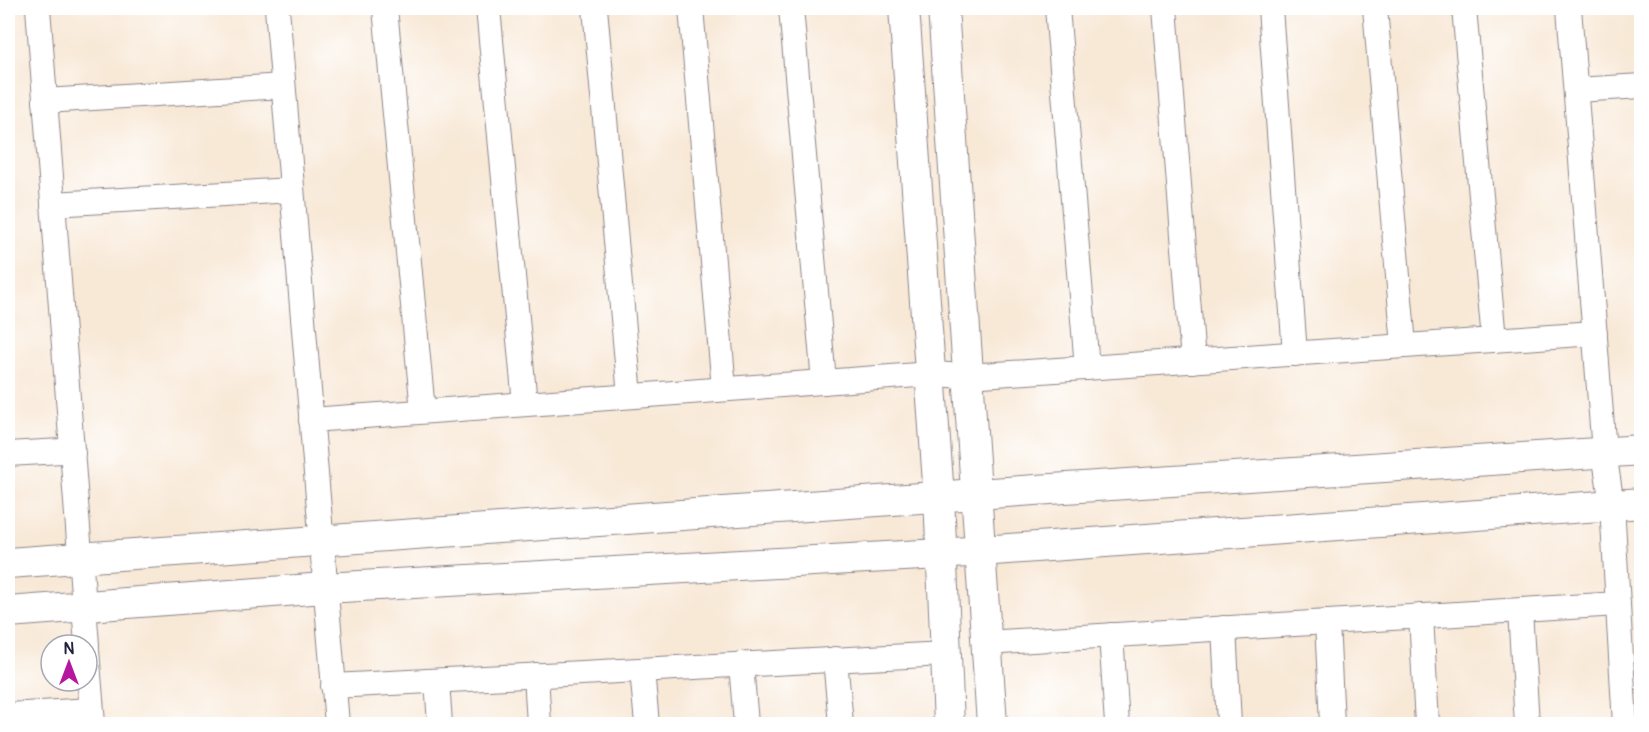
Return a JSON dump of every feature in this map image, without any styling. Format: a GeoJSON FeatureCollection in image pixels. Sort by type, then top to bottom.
{"type":"FeatureCollection","features":[{"type":"Feature","properties":{"kind":"street"},"geometry":{"type":"LineString","coordinates":[[38,8],[86,633]]}},
{"type":"Feature","properties":{"kind":"street"},"geometry":{"type":"LineString","coordinates":[[277,8],[337,724]]}},
{"type":"Feature","properties":{"kind":"street"},"geometry":{"type":"LineString","coordinates":[[385,8],[423,411]]}},
{"type":"Feature","properties":{"kind":"street"},"geometry":{"type":"LineString","coordinates":[[488,8],[525,404]]}},
{"type":"Feature","properties":{"kind":"street"},"geometry":{"type":"LineString","coordinates":[[595,8],[630,396]]}},
{"type":"Feature","properties":{"kind":"street"},"geometry":{"type":"LineString","coordinates":[[691,8],[724,389]]}},
{"type":"Feature","properties":{"kind":"street"},"geometry":{"type":"LineString","coordinates":[[791,8],[824,382]]}},
{"type":"Feature","properties":{"kind":"street"},"geometry":{"type":"LineString","coordinates":[[904,8],[939,497],[950,724]]}},
{"type":"Feature","properties":{"kind":"street"},"geometry":{"type":"LineString","coordinates":[[943,8],[992,724]]}},
{"type":"Feature","properties":{"kind":"street"},"geometry":{"type":"LineString","coordinates":[[1057,8],[1087,368]]}},
{"type":"Feature","properties":{"kind":"street"},"geometry":{"type":"LineString","coordinates":[[1165,8],[1193,361]]}},
{"type":"Feature","properties":{"kind":"street"},"geometry":{"type":"LineString","coordinates":[[1270,8],[1295,354]]}},
{"type":"Feature","properties":{"kind":"street"},"geometry":{"type":"LineString","coordinates":[[1375,8],[1404,346]]}},
{"type":"Feature","properties":{"kind":"street"},"geometry":{"type":"LineString","coordinates":[[1464,8],[1494,340]]}},
{"type":"Feature","properties":{"kind":"street"},"geometry":{"type":"LineString","coordinates":[[1569,8],[1604,452],[1611,505],[1625,724]]}},
{"type":"Feature","properties":{"kind":"street"},"geometry":{"type":"LineString","coordinates":[[45,101],[283,86]]}},
{"type":"Feature","properties":{"kind":"street"},"geometry":{"type":"LineString","coordinates":[[1576,90],[1641,86]]}},
{"type":"Feature","properties":{"kind":"street"},"geometry":{"type":"LineString","coordinates":[[53,204],[292,190]]}},
{"type":"Feature","properties":{"kind":"street"},"geometry":{"type":"LineString","coordinates":[[310,420],[931,374],[968,376],[1595,333]]}},
{"type":"Feature","properties":{"kind":"street"},"geometry":{"type":"LineString","coordinates":[[8,564],[976,494],[1641,450]]}},
{"type":"Feature","properties":{"kind":"street"},"geometry":{"type":"LineString","coordinates":[[8,454],[62,451],[72,453]]}},
{"type":"Feature","properties":{"kind":"street"},"geometry":{"type":"LineString","coordinates":[[8,612],[324,588],[940,554],[1641,503]]}},
{"type":"Feature","properties":{"kind":"street"},"geometry":{"type":"LineString","coordinates":[[986,643],[1618,604]]}},
{"type":"Feature","properties":{"kind":"street"},"geometry":{"type":"LineString","coordinates":[[1520,611],[1527,724]]}},
{"type":"Feature","properties":{"kind":"street"},"geometry":{"type":"LineString","coordinates":[[1421,616],[1427,724]]}},
{"type":"Feature","properties":{"kind":"street"},"geometry":{"type":"LineString","coordinates":[[1327,622],[1332,724]]}},
{"type":"Feature","properties":{"kind":"street"},"geometry":{"type":"LineString","coordinates":[[1224,628],[1229,724]]}},
{"type":"Feature","properties":{"kind":"street"},"geometry":{"type":"LineString","coordinates":[[1112,636],[1117,724]]}},
{"type":"Feature","properties":{"kind":"street"},"geometry":{"type":"LineString","coordinates":[[333,686],[945,654]]}},
{"type":"Feature","properties":{"kind":"street"},"geometry":{"type":"LineString","coordinates":[[835,659],[841,724]]}},
{"type":"Feature","properties":{"kind":"street"},"geometry":{"type":"LineString","coordinates":[[741,664],[746,724]]}},
{"type":"Feature","properties":{"kind":"street"},"geometry":{"type":"LineString","coordinates":[[642,670],[647,724]]}},
{"type":"Feature","properties":{"kind":"street"},"geometry":{"type":"LineString","coordinates":[[536,675],[539,724]]}},
{"type":"Feature","properties":{"kind":"street"},"geometry":{"type":"LineString","coordinates":[[437,681],[440,724]]}},
{"type":"Feature","properties":{"kind":"street"},"geometry":{"type":"LineString","coordinates":[[8,715],[92,717],[90,693]]}}]}
